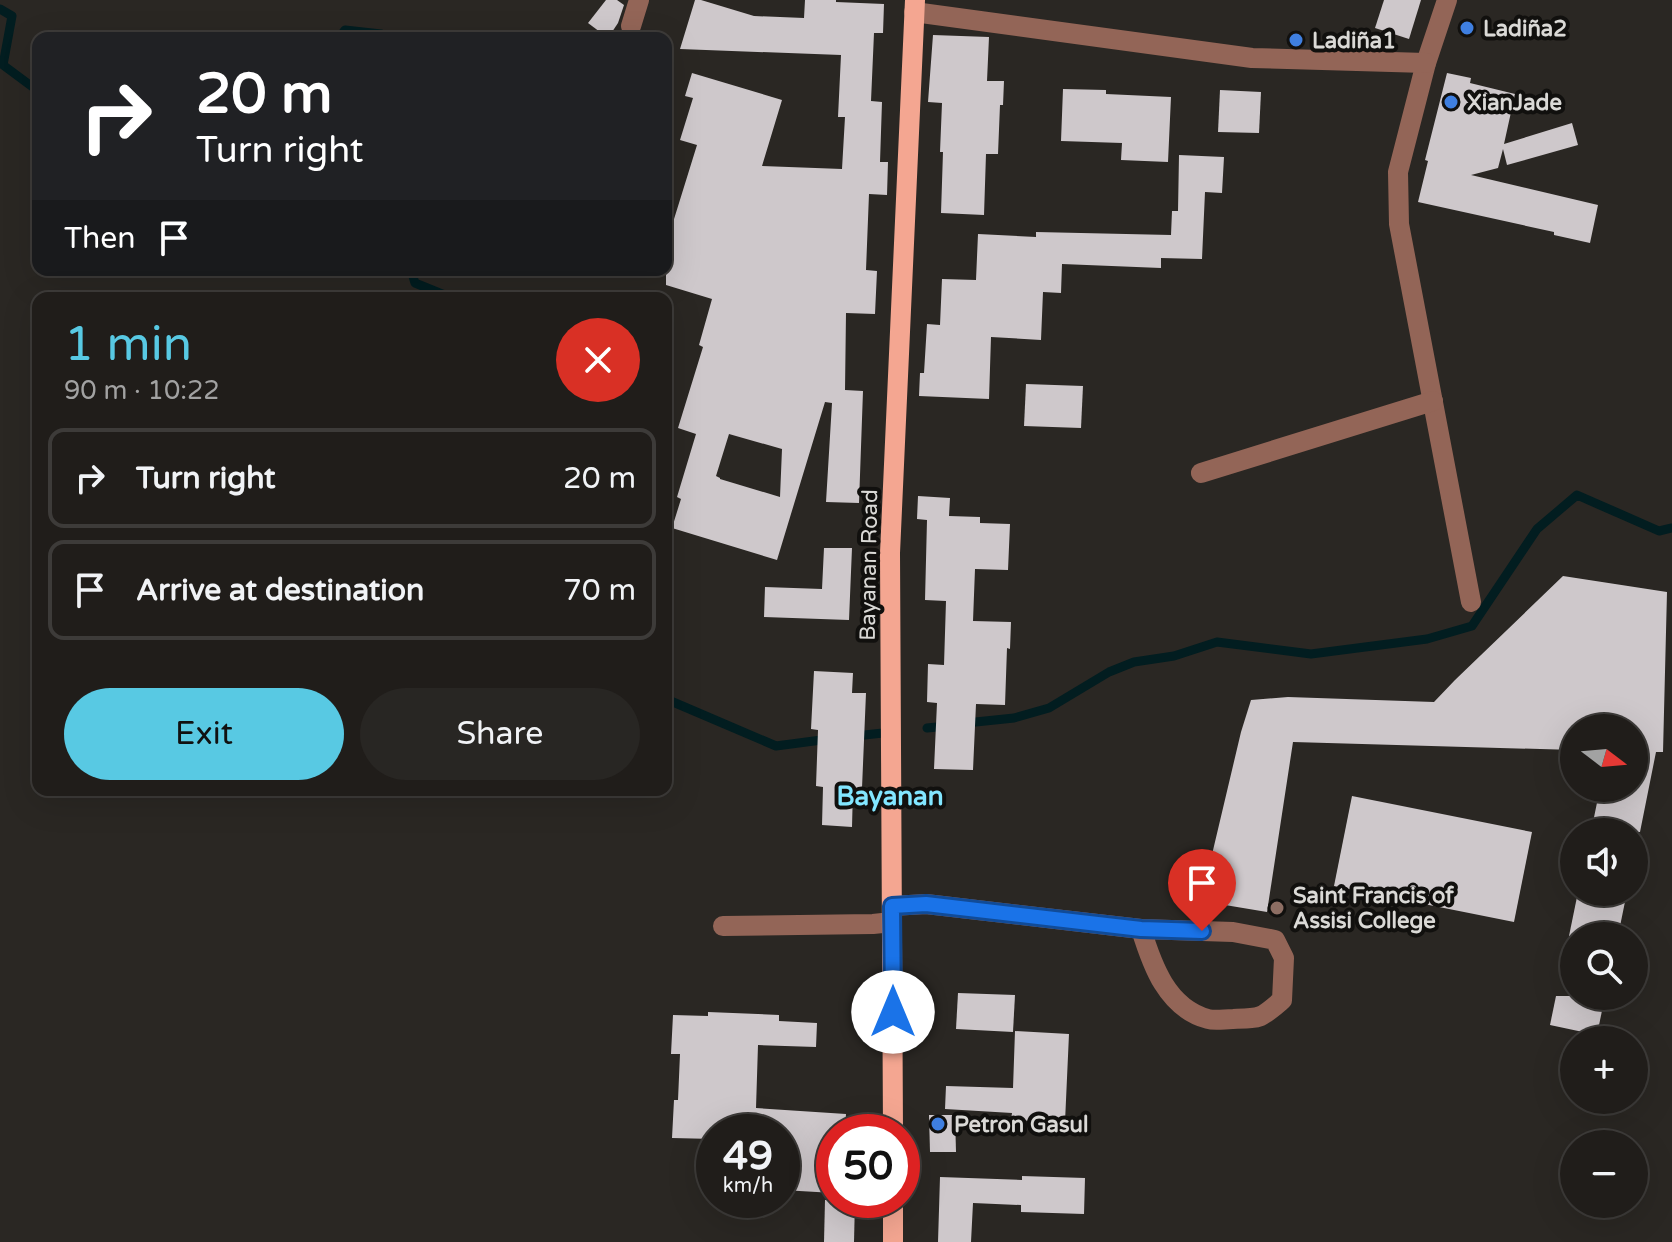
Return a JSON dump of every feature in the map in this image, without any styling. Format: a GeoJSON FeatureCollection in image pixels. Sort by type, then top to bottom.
{"type":"FeatureCollection","features":[{"type":"Feature","properties":{"kind":"main road","name":"Bayanan Road"},"geometry":{"type":"LineString","coordinates":[[893,1114],[890,553],[914,6]]}},
{"type":"Feature","properties":{"kind":"main road"},"geometry":{"type":"LineString","coordinates":[[893,1218],[893,1242]]}},
{"type":"Feature","properties":{"kind":"street"},"geometry":{"type":"LineString","coordinates":[[631,26],[639,0]]}},
{"type":"Feature","properties":{"kind":"street"},"geometry":{"type":"LineString","coordinates":[[1447,0],[1426,63],[1398,172],[1399,224],[1471,602]]}},
{"type":"Feature","properties":{"kind":"street"},"geometry":{"type":"LineString","coordinates":[[914,6],[1252,58],[1426,63]]}},
{"type":"Feature","properties":{"kind":"street"},"geometry":{"type":"LineString","coordinates":[[1201,473],[1433,401]]}},
{"type":"Feature","properties":{"kind":"street"},"geometry":{"type":"LineString","coordinates":[[723,926],[873,924],[892,914],[926,904],[1141,929],[1233,932],[1275,940],[1284,958],[1282,1000],[1262,1018],[1210,1020],[1186,1009],[1170,995],[1150,960],[1141,929]]}},
{"type":"Feature","properties":{"kind":"building"},"geometry":{"type":"Polygon","coordinates":[[[606,0],[617,0],[624,5],[612,32],[600,32],[588,23],[606,0]]]}},
{"type":"Feature","properties":{"kind":"building"},"geometry":{"type":"Polygon","coordinates":[[[695,0],[754,16],[804,18],[805,0],[884,4],[883,33],[874,33],[871,101],[882,102],[880,162],[888,162],[887,195],[869,194],[866,270],[877,271],[875,314],[846,313],[845,390],[863,391],[859,503],[826,502],[832,403],[825,402],[777,560],[672,528],[681,499],[677,497],[696,434],[678,428],[703,347],[699,345],[712,299],[666,285],[666,276],[672,276],[672,226],[697,145],[680,140],[693,98],[685,96],[692,73],[782,100],[762,166],[842,169],[845,117],[838,117],[841,55],[680,49],[695,0]],[[729,434],[716,476],[780,497],[782,449],[729,434]]]}},
{"type":"Feature","properties":{"kind":"building"},"geometry":{"type":"Polygon","coordinates":[[[1384,0],[1421,0],[1409,39],[1375,28],[1384,0]]]}},
{"type":"Feature","properties":{"kind":"building"},"geometry":{"type":"Polygon","coordinates":[[[933,35],[989,37],[987,81],[1004,81],[998,154],[986,154],[984,215],[941,213],[942,103],[928,102],[933,35]]]}},
{"type":"Feature","properties":{"kind":"building"},"geometry":{"type":"Polygon","coordinates":[[[1447,73],[1471,78],[1470,83],[1515,94],[1504,144],[1572,123],[1578,145],[1507,165],[1503,149],[1498,168],[1471,175],[1598,205],[1590,243],[1418,202],[1447,73]]]}},
{"type":"Feature","properties":{"kind":"building"},"geometry":{"type":"Polygon","coordinates":[[[1063,89],[1171,97],[1168,162],[1121,160],[1122,143],[1061,141],[1063,89]]]}},
{"type":"Feature","properties":{"kind":"building"},"geometry":{"type":"Polygon","coordinates":[[[1220,90],[1261,92],[1259,133],[1218,132],[1220,90]]]}},
{"type":"Feature","properties":{"kind":"building"},"geometry":{"type":"Polygon","coordinates":[[[1179,155],[1224,157],[1222,193],[1205,192],[1202,259],[1161,258],[1161,268],[1062,264],[1061,293],[1043,292],[1041,340],[991,337],[989,399],[919,396],[920,373],[924,373],[927,324],[940,325],[942,279],[976,280],[978,234],[1036,237],[1036,232],[1171,235],[1172,211],[1178,211],[1179,155]]]}},
{"type":"Feature","properties":{"kind":"building"},"geometry":{"type":"Polygon","coordinates":[[[1026,384],[1083,386],[1081,428],[1024,426],[1026,384]]]}},
{"type":"Feature","properties":{"kind":"building"},"geometry":{"type":"Polygon","coordinates":[[[918,496],[950,498],[949,516],[980,517],[980,523],[1010,524],[1008,570],[975,569],[973,621],[1011,622],[1005,705],[976,704],[973,770],[934,769],[937,703],[927,702],[928,664],[944,665],[946,601],[925,600],[927,520],[917,519],[918,496]]]}},
{"type":"Feature","properties":{"kind":"building"},"geometry":{"type":"Polygon","coordinates":[[[824,548],[852,548],[849,620],[764,617],[765,587],[822,589],[824,548]]]}},
{"type":"Feature","properties":{"kind":"building"},"geometry":{"type":"Polygon","coordinates":[[[1563,576],[1667,592],[1663,752],[1656,752],[1648,792],[1648,714],[1560,714],[1560,750],[1293,742],[1267,912],[1201,901],[1251,700],[1288,697],[1434,702],[1563,576]]]}},
{"type":"Feature","properties":{"kind":"building"},"geometry":{"type":"Polygon","coordinates":[[[814,671],[853,673],[852,693],[866,693],[862,788],[853,788],[852,827],[822,825],[823,787],[816,786],[818,730],[811,729],[814,671]]]}},
{"type":"Feature","properties":{"kind":"building"},"geometry":{"type":"Polygon","coordinates":[[[1352,796],[1532,832],[1514,922],[1334,886],[1352,796]]]}},
{"type":"Feature","properties":{"kind":"building"},"geometry":{"type":"Polygon","coordinates":[[[1597,802],[1646,802],[1643,818],[1594,818],[1597,802]]]}},
{"type":"Feature","properties":{"kind":"building"},"geometry":{"type":"Polygon","coordinates":[[[1575,906],[1624,906],[1621,922],[1572,922],[1575,906]]]}},
{"type":"Feature","properties":{"kind":"building"},"geometry":{"type":"Polygon","coordinates":[[[958,993],[1015,995],[1013,1032],[956,1029],[958,993]]]}},
{"type":"Feature","properties":{"kind":"building"},"geometry":{"type":"Polygon","coordinates":[[[1556,996],[1560,996],[1560,1010],[1602,1010],[1599,1026],[1550,1025],[1556,996]]]}},
{"type":"Feature","properties":{"kind":"building"},"geometry":{"type":"Polygon","coordinates":[[[708,1012],[779,1015],[779,1021],[817,1023],[816,1047],[758,1045],[756,1108],[846,1114],[816,1114],[816,1192],[800,1191],[800,1114],[696,1114],[696,1139],[672,1138],[680,1054],[671,1054],[673,1015],[708,1016],[708,1012]]]}},
{"type":"Feature","properties":{"kind":"building"},"geometry":{"type":"Polygon","coordinates":[[[1015,1031],[1069,1034],[1065,1122],[1011,1120],[1012,1113],[945,1109],[946,1086],[1013,1088],[1015,1031]]]}},
{"type":"Feature","properties":{"kind":"building"},"geometry":{"type":"Polygon","coordinates":[[[929,1115],[955,1115],[956,1152],[930,1152],[929,1115]]]}},
{"type":"Feature","properties":{"kind":"building"},"geometry":{"type":"Polygon","coordinates":[[[1022,1176],[1085,1178],[1084,1214],[1021,1212],[1021,1205],[973,1203],[971,1242],[938,1242],[940,1177],[1022,1180],[1022,1176]]]}},
{"type":"Feature","properties":{"kind":"building"},"geometry":{"type":"Polygon","coordinates":[[[825,1218],[855,1218],[854,1242],[824,1242],[825,1218]]]}},
{"type":"Feature","properties":{"kind":"waterway"},"geometry":{"type":"LineString","coordinates":[[0,9],[12,16],[3,65],[32,87]]}},
{"type":"Feature","properties":{"kind":"waterway"},"geometry":{"type":"LineString","coordinates":[[344,32],[363,32]]}},
{"type":"Feature","properties":{"kind":"waterway"},"geometry":{"type":"LineString","coordinates":[[413,276],[415,283],[437,292]]}},
{"type":"Feature","properties":{"kind":"waterway"},"geometry":{"type":"LineString","coordinates":[[966,723],[1014,718],[1049,708],[1109,672],[1134,662],[1174,656],[1217,642],[1311,654],[1427,639],[1472,626],[1537,529],[1577,495],[1659,531],[1672,528]]}},
{"type":"Feature","properties":{"kind":"waterway"},"geometry":{"type":"LineString","coordinates":[[672,702],[776,746],[829,739]]}},
{"type":"Feature","properties":{"kind":"waterway"},"geometry":{"type":"LineString","coordinates":[[927,728],[947,726]]}},
{"type":"Feature","properties":{"kind":"waterway"},"geometry":{"type":"LineString","coordinates":[[855,736],[883,733]]}},
{"type":"Feature","properties":{"kind":"place","name":"Ladiña2"},"geometry":{"type":"Point","coordinates":[1467,28]}},
{"type":"Feature","properties":{"kind":"place","name":"Ladiña1"},"geometry":{"type":"Point","coordinates":[1296,40]}},
{"type":"Feature","properties":{"kind":"place","name":"XianJade"},"geometry":{"type":"Point","coordinates":[1451,102]}},
{"type":"Feature","properties":{"kind":"place","name":"Saint Francis of Assisi College"},"geometry":{"type":"Point","coordinates":[1277,908]}},
{"type":"Feature","properties":{"kind":"place","name":"Petron Gasul"},"geometry":{"type":"Point","coordinates":[938,1124]}},
{"type":"Feature","properties":{"kind":"district","name":"Bayanan"},"geometry":{"type":"Point","coordinates":[890,796]}},
{"type":"Feature","properties":{"kind":"route"},"geometry":{"type":"LineString","coordinates":[[893,1012],[892,906],[926,904],[1141,929],[1202,931]]}}]}
